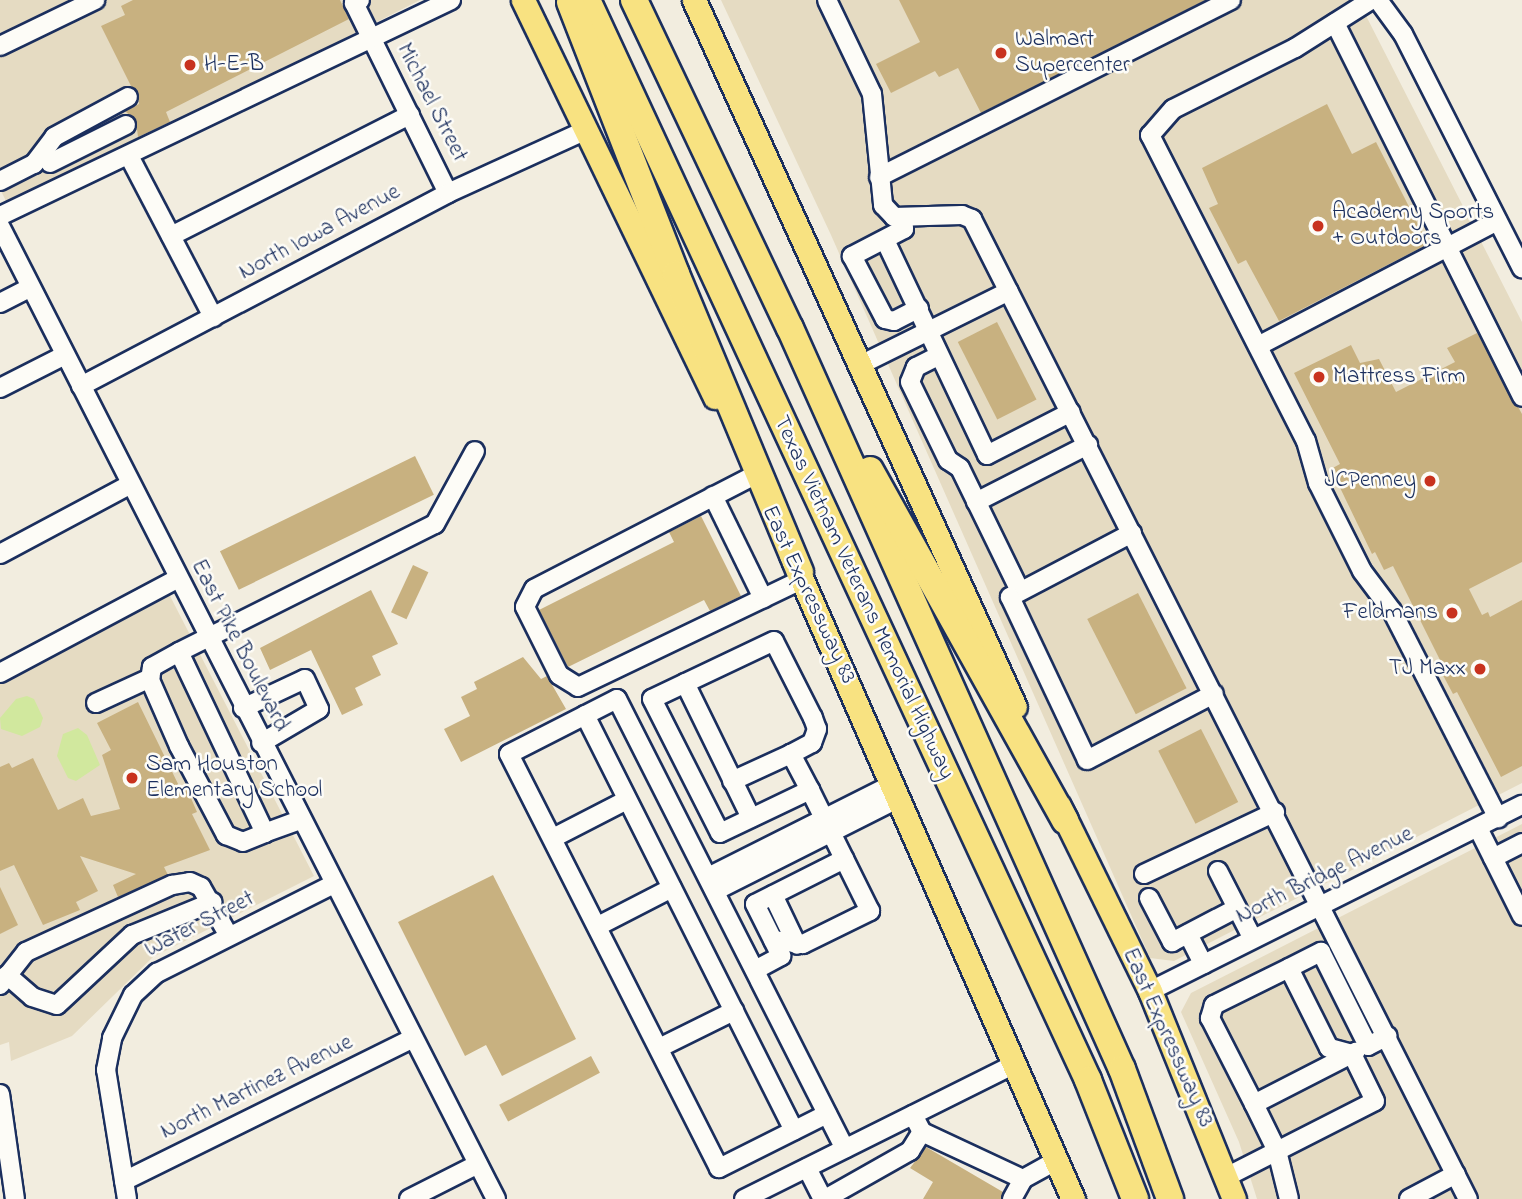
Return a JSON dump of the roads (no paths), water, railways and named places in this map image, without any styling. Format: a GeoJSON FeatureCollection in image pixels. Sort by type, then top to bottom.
{"type":"FeatureCollection","features":[{"type":"Feature","properties":{"kind":"highway"},"geometry":{"type":"LineString","coordinates":[[569,0],[676,274],[801,576]]}},
{"type":"Feature","properties":{"kind":"highway","name":"Texas Vietnam Veterans Memorial Highway"},"geometry":{"type":"LineString","coordinates":[[587,0],[1088,1080],[1135,1199]]}},
{"type":"Feature","properties":{"kind":"highway","name":"Texas Vietnam Veterans Memorial Highway"},"geometry":{"type":"LineString","coordinates":[[634,0],[790,328],[1122,1069],[1170,1199]]}},
{"type":"Feature","properties":{"kind":"highway"},"geometry":{"type":"LineString","coordinates":[[790,328],[1065,820]]}},
{"type":"Feature","properties":{"kind":"main road","name":"East Expressway 83"},"geometry":{"type":"LineString","coordinates":[[523,0],[801,576],[1073,1199]]}},
{"type":"Feature","properties":{"kind":"main road","name":"East Expressway 83"},"geometry":{"type":"LineString","coordinates":[[694,0],[1065,820],[1150,991],[1234,1199]]}},
{"type":"Feature","properties":{"kind":"street"},"geometry":{"type":"LineString","coordinates":[[0,46],[95,0]]}},
{"type":"Feature","properties":{"kind":"street","name":"Michael Street"},"geometry":{"type":"LineString","coordinates":[[360,0],[354,3],[448,193]]}},
{"type":"Feature","properties":{"kind":"street"},"geometry":{"type":"LineString","coordinates":[[0,216],[93,174],[369,35],[451,0]]}},
{"type":"Feature","properties":{"kind":"street"},"geometry":{"type":"LineString","coordinates":[[827,0],[873,93],[883,205],[894,217],[962,215],[972,219],[1322,904],[1468,1199]]}},
{"type":"Feature","properties":{"kind":"street"},"geometry":{"type":"LineString","coordinates":[[879,177],[1231,0]]}},
{"type":"Feature","properties":{"kind":"street"},"geometry":{"type":"LineString","coordinates":[[1371,0],[1295,48],[1172,109],[1150,135],[1306,440],[1318,483],[1362,571],[1392,611],[1497,817]]}},
{"type":"Feature","properties":{"kind":"street"},"geometry":{"type":"LineString","coordinates":[[1378,0],[1403,34],[1522,269]]}},
{"type":"Feature","properties":{"kind":"street"},"geometry":{"type":"LineString","coordinates":[[1335,23],[1522,397]]}},
{"type":"Feature","properties":{"kind":"street"},"geometry":{"type":"LineString","coordinates":[[42,164],[54,137],[128,97]]}},
{"type":"Feature","properties":{"kind":"street"},"geometry":{"type":"LineString","coordinates":[[171,236],[410,115]]}},
{"type":"Feature","properties":{"kind":"street"},"geometry":{"type":"LineString","coordinates":[[0,181],[127,125]]}},
{"type":"Feature","properties":{"kind":"street","name":"North Iowa Avenue"},"geometry":{"type":"LineString","coordinates":[[81,386],[448,193],[586,130]]}},
{"type":"Feature","properties":{"kind":"street"},"geometry":{"type":"LineString","coordinates":[[129,156],[213,317]]}},
{"type":"Feature","properties":{"kind":"street"},"geometry":{"type":"LineString","coordinates":[[42,164],[93,174]]}},
{"type":"Feature","properties":{"kind":"street"},"geometry":{"type":"LineString","coordinates":[[903,217],[904,229],[852,256],[881,314],[894,321],[919,308]]}},
{"type":"Feature","properties":{"kind":"street"},"geometry":{"type":"LineString","coordinates":[[1258,346],[1448,249],[1497,221]]}},
{"type":"Feature","properties":{"kind":"street","name":"East Pike Boulevard"},"geometry":{"type":"LineString","coordinates":[[0,226],[177,579],[496,1199]]}},
{"type":"Feature","properties":{"kind":"street"},"geometry":{"type":"LineString","coordinates":[[885,240],[987,455]]}},
{"type":"Feature","properties":{"kind":"street"},"geometry":{"type":"LineString","coordinates":[[0,303],[30,288]]}},
{"type":"Feature","properties":{"kind":"street"},"geometry":{"type":"LineString","coordinates":[[860,365],[1009,291]]}},
{"type":"Feature","properties":{"kind":"street"},"geometry":{"type":"LineString","coordinates":[[0,388],[65,355]]}},
{"type":"Feature","properties":{"kind":"street"},"geometry":{"type":"LineString","coordinates":[[938,356],[916,367],[909,382],[948,460],[960,468],[1019,589]]}},
{"type":"Feature","properties":{"kind":"street"},"geometry":{"type":"LineString","coordinates":[[960,468],[1071,412]]}},
{"type":"Feature","properties":{"kind":"street"},"geometry":{"type":"LineString","coordinates":[[976,502],[1088,445]]}},
{"type":"Feature","properties":{"kind":"street"},"geometry":{"type":"LineString","coordinates":[[300,820],[243,842],[226,835],[200,791],[150,678],[152,667],[207,636],[435,524],[475,451]]}},
{"type":"Feature","properties":{"kind":"street"},"geometry":{"type":"LineString","coordinates":[[753,475],[534,589],[525,607],[559,675],[578,687],[763,598],[801,576]]}},
{"type":"Feature","properties":{"kind":"street"},"geometry":{"type":"LineString","coordinates":[[0,554],[130,485]]}},
{"type":"Feature","properties":{"kind":"street"},"geometry":{"type":"LineString","coordinates":[[713,496],[763,598]]}},
{"type":"Feature","properties":{"kind":"street"},"geometry":{"type":"LineString","coordinates":[[1132,533],[1019,589],[1010,597],[1087,760],[1214,694]]}},
{"type":"Feature","properties":{"kind":"street"},"geometry":{"type":"LineString","coordinates":[[0,673],[177,579]]}},
{"type":"Feature","properties":{"kind":"street"},"geometry":{"type":"LineString","coordinates":[[732,781],[812,743],[817,729],[774,640],[652,699],[720,833],[810,790]]}},
{"type":"Feature","properties":{"kind":"street"},"geometry":{"type":"LineString","coordinates":[[179,652],[265,833]]}},
{"type":"Feature","properties":{"kind":"street"},"geometry":{"type":"LineString","coordinates":[[96,702],[150,678]]}},
{"type":"Feature","properties":{"kind":"street"},"geometry":{"type":"LineString","coordinates":[[243,708],[305,679],[320,709],[261,743]]}},
{"type":"Feature","properties":{"kind":"street"},"geometry":{"type":"LineString","coordinates":[[685,683],[751,818]]}},
{"type":"Feature","properties":{"kind":"street"},"geometry":{"type":"LineString","coordinates":[[827,1114],[719,1168],[509,754],[617,699],[845,1149]]}},
{"type":"Feature","properties":{"kind":"street"},"geometry":{"type":"LineString","coordinates":[[585,715],[794,1130]]}},
{"type":"Feature","properties":{"kind":"street"},"geometry":{"type":"LineString","coordinates":[[773,940],[797,944],[870,911],[791,754]]}},
{"type":"Feature","properties":{"kind":"street"},"geometry":{"type":"LineString","coordinates":[[660,783],[687,769]]}},
{"type":"Feature","properties":{"kind":"street"},"geometry":{"type":"LineString","coordinates":[[712,884],[896,791]]}},
{"type":"Feature","properties":{"kind":"street"},"geometry":{"type":"LineString","coordinates":[[552,838],[627,800]]}},
{"type":"Feature","properties":{"kind":"street","name":"North Bridge Avenue"},"geometry":{"type":"LineString","coordinates":[[1150,991],[1522,805]]}},
{"type":"Feature","properties":{"kind":"street"},"geometry":{"type":"LineString","coordinates":[[1144,874],[1275,812]]}},
{"type":"Feature","properties":{"kind":"street"},"geometry":{"type":"LineString","coordinates":[[1478,828],[1522,916]]}},
{"type":"Feature","properties":{"kind":"street"},"geometry":{"type":"LineString","coordinates":[[1493,858],[1522,843]]}},
{"type":"Feature","properties":{"kind":"street"},"geometry":{"type":"LineString","coordinates":[[755,970],[781,956],[755,904],[844,859]]}},
{"type":"Feature","properties":{"kind":"street"},"geometry":{"type":"LineString","coordinates":[[1218,871],[1253,939]]}},
{"type":"Feature","properties":{"kind":"street"},"geometry":{"type":"LineString","coordinates":[[213,902],[132,935],[57,1005],[32,996],[4,980],[26,951],[172,885],[190,882],[213,902],[229,936]]}},
{"type":"Feature","properties":{"kind":"street","name":"Water Street"},"geometry":{"type":"LineString","coordinates":[[126,1190],[106,1070],[124,1009],[157,973],[334,884]]}},
{"type":"Feature","properties":{"kind":"street"},"geometry":{"type":"LineString","coordinates":[[598,926],[672,888]]}},
{"type":"Feature","properties":{"kind":"street"},"geometry":{"type":"LineString","coordinates":[[773,895],[797,944]]}},
{"type":"Feature","properties":{"kind":"street"},"geometry":{"type":"LineString","coordinates":[[1149,898],[1172,942],[1237,908]]}},
{"type":"Feature","properties":{"kind":"street"},"geometry":{"type":"LineString","coordinates":[[1188,934],[1203,964]]}},
{"type":"Feature","properties":{"kind":"street"},"geometry":{"type":"LineString","coordinates":[[1226,1177],[1277,1151],[1375,1101],[1360,1050],[1321,952],[1214,1005],[1210,1018],[1277,1151],[1289,1199]]}},
{"type":"Feature","properties":{"kind":"street"},"geometry":{"type":"LineString","coordinates":[[1289,968],[1329,1048],[1360,1050]]}},
{"type":"Feature","properties":{"kind":"street"},"geometry":{"type":"LineString","coordinates":[[659,1048],[734,1011]]}},
{"type":"Feature","properties":{"kind":"street"},"geometry":{"type":"LineString","coordinates":[[1254,1104],[1388,1037]]}},
{"type":"Feature","properties":{"kind":"street","name":"North Martinez Avenue"},"geometry":{"type":"LineString","coordinates":[[126,1190],[413,1038]]}},
{"type":"Feature","properties":{"kind":"street"},"geometry":{"type":"LineString","coordinates":[[744,1199],[1013,1065]]}},
{"type":"Feature","properties":{"kind":"street"},"geometry":{"type":"LineString","coordinates":[[0,1094],[16,1199]]}},
{"type":"Feature","properties":{"kind":"street"},"geometry":{"type":"LineString","coordinates":[[914,1115],[922,1132],[1023,1179]]}},
{"type":"Feature","properties":{"kind":"street"},"geometry":{"type":"LineString","coordinates":[[807,1168],[824,1199],[911,1151],[922,1132]]}},
{"type":"Feature","properties":{"kind":"street"},"geometry":{"type":"LineString","coordinates":[[1012,1199],[1023,1179],[1056,1161]]}},
{"type":"Feature","properties":{"kind":"street"},"geometry":{"type":"LineString","coordinates":[[409,1199],[478,1164]]}},
{"type":"Feature","properties":{"kind":"street"},"geometry":{"type":"LineString","coordinates":[[1409,1199],[1443,1191],[1456,1174]]}},
{"type":"Feature","properties":{"kind":"place","name":"Walmart Supercenter"},"geometry":{"type":"Point","coordinates":[1001,53]}},
{"type":"Feature","properties":{"kind":"place","name":"H-E-B"},"geometry":{"type":"Point","coordinates":[190,65]}},
{"type":"Feature","properties":{"kind":"place","name":"Academy Sports + Outdoors"},"geometry":{"type":"Point","coordinates":[1318,226]}},
{"type":"Feature","properties":{"kind":"place","name":"Mattress Firm"},"geometry":{"type":"Point","coordinates":[1319,377]}},
{"type":"Feature","properties":{"kind":"place","name":"JCPenney"},"geometry":{"type":"Point","coordinates":[1430,481]}},
{"type":"Feature","properties":{"kind":"place","name":"Feldmans"},"geometry":{"type":"Point","coordinates":[1452,613]}},
{"type":"Feature","properties":{"kind":"place","name":"TJ Maxx"},"geometry":{"type":"Point","coordinates":[1480,669]}},
{"type":"Feature","properties":{"kind":"place","name":"Sam Houston Elementary School"},"geometry":{"type":"Point","coordinates":[132,778]}}]}
